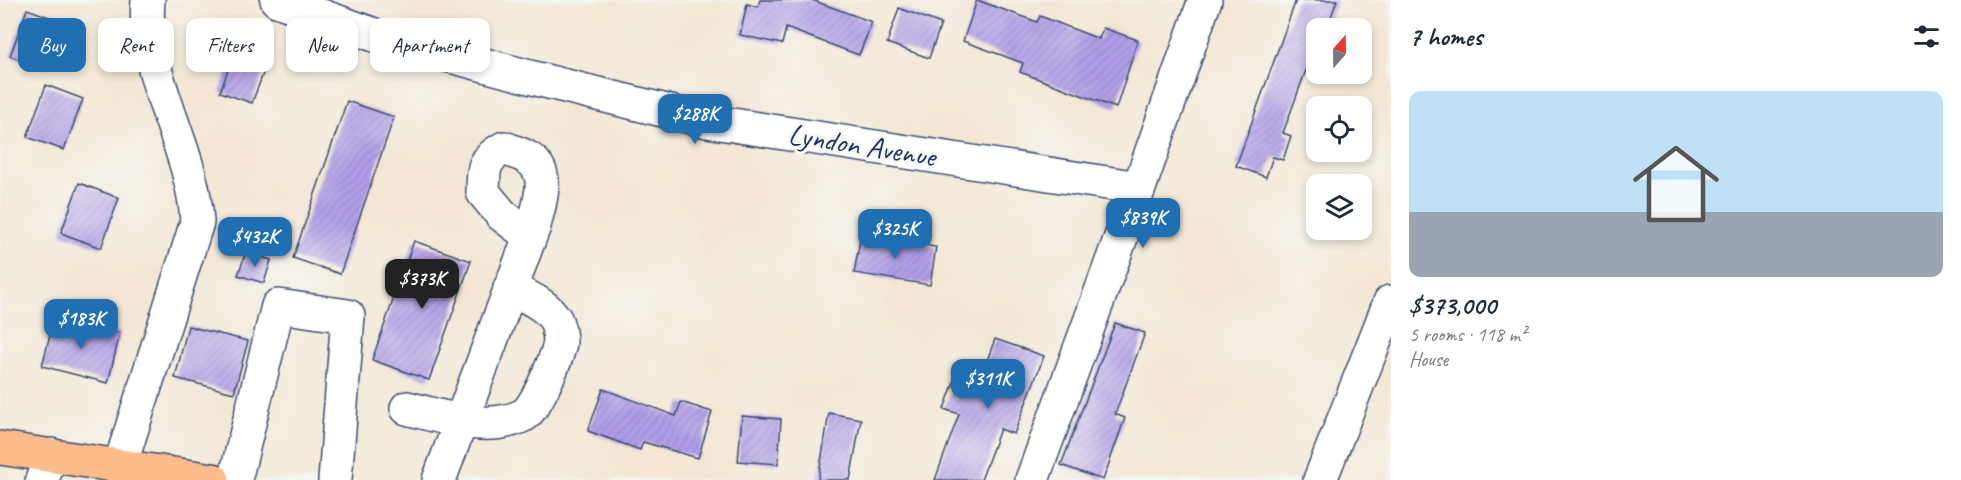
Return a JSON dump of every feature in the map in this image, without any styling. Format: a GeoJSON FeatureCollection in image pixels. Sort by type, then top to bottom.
{"type":"FeatureCollection","features":[{"type":"Feature","properties":{"kind":"main road"},"geometry":{"type":"LineString","coordinates":[[0,448],[46,468],[120,466],[213,480]]}},
{"type":"Feature","properties":{"kind":"street"},"geometry":{"type":"LineString","coordinates":[[120,466],[197,222],[196,203],[187,168],[158,81],[149,42],[148,0]]}},
{"type":"Feature","properties":{"kind":"street","name":"Lyndon Avenue"},"geometry":{"type":"LineString","coordinates":[[277,0],[384,38],[537,80],[706,121],[1139,188]]}},
{"type":"Feature","properties":{"kind":"street"},"geometry":{"type":"LineString","coordinates":[[1032,480],[1205,0]]}},
{"type":"Feature","properties":{"kind":"street"},"geometry":{"type":"LineString","coordinates":[[439,480],[530,236]]}},
{"type":"Feature","properties":{"kind":"street"},"geometry":{"type":"LineString","coordinates":[[407,408],[461,422],[492,424],[525,415],[535,404],[560,342],[556,320],[545,308],[510,288]]}},
{"type":"Feature","properties":{"kind":"street"},"geometry":{"type":"LineString","coordinates":[[1320,480],[1390,302]]}},
{"type":"Feature","properties":{"kind":"street"},"geometry":{"type":"LineString","coordinates":[[235,480],[278,306],[348,316],[335,480]]}},
{"type":"Feature","properties":{"kind":"building"},"geometry":{"type":"Polygon","coordinates":[[[760,0],[812,0],[872,22],[859,55],[786,28],[782,44],[740,35],[747,4],[758,7],[760,0]]]}},
{"type":"Feature","properties":{"kind":"building"},"geometry":{"type":"Polygon","coordinates":[[[977,0],[1037,22],[1040,16],[1099,39],[1103,28],[1138,40],[1116,108],[1020,72],[1023,63],[963,41],[977,0]]]}},
{"type":"Feature","properties":{"kind":"building"},"geometry":{"type":"Polygon","coordinates":[[[1296,0],[1337,0],[1331,18],[1306,18],[1306,70],[1283,133],[1291,136],[1283,160],[1273,157],[1266,177],[1236,166],[1296,0]]]}},
{"type":"Feature","properties":{"kind":"building"},"geometry":{"type":"Polygon","coordinates":[[[899,8],[941,24],[929,58],[887,43],[899,8]]]}},
{"type":"Feature","properties":{"kind":"building"},"geometry":{"type":"Polygon","coordinates":[[[27,9],[52,18],[24,18],[27,9]]]}},
{"type":"Feature","properties":{"kind":"building"},"geometry":{"type":"Polygon","coordinates":[[[18,34],[18,59],[10,56],[18,34]]]}},
{"type":"Feature","properties":{"kind":"building"},"geometry":{"type":"Polygon","coordinates":[[[227,72],[264,72],[252,103],[220,92],[227,72]]]}},
{"type":"Feature","properties":{"kind":"building"},"geometry":{"type":"Polygon","coordinates":[[[46,85],[83,99],[64,150],[27,137],[46,85]]]}},
{"type":"Feature","properties":{"kind":"building"},"geometry":{"type":"Polygon","coordinates":[[[347,101],[394,117],[340,274],[293,258],[347,101]]]}},
{"type":"Feature","properties":{"kind":"building"},"geometry":{"type":"Polygon","coordinates":[[[79,183],[119,198],[101,248],[61,233],[79,183]]]}},
{"type":"Feature","properties":{"kind":"building"},"geometry":{"type":"Polygon","coordinates":[[[861,234],[936,247],[930,285],[854,273],[861,234]]]}},
{"type":"Feature","properties":{"kind":"building"},"geometry":{"type":"Polygon","coordinates":[[[414,241],[471,261],[429,380],[372,360],[414,241]]]}},
{"type":"Feature","properties":{"kind":"building"},"geometry":{"type":"Polygon","coordinates":[[[246,252],[271,260],[264,283],[238,275],[246,252]]]}},
{"type":"Feature","properties":{"kind":"building"},"geometry":{"type":"Polygon","coordinates":[[[55,316],[120,333],[108,383],[42,366],[55,316]]]}},
{"type":"Feature","properties":{"kind":"building"},"geometry":{"type":"Polygon","coordinates":[[[1115,323],[1145,333],[1115,414],[1125,418],[1103,480],[1061,465],[1115,323]]]}},
{"type":"Feature","properties":{"kind":"building"},"geometry":{"type":"Polygon","coordinates":[[[188,326],[248,341],[234,393],[175,378],[188,326]]]}},
{"type":"Feature","properties":{"kind":"building"},"geometry":{"type":"Polygon","coordinates":[[[995,339],[1044,356],[1014,434],[1000,429],[981,480],[935,480],[959,414],[944,409],[954,382],[976,390],[995,339]]]}},
{"type":"Feature","properties":{"kind":"building"},"geometry":{"type":"Polygon","coordinates":[[[603,389],[676,416],[681,402],[712,412],[698,458],[643,442],[640,450],[588,431],[603,389]]]}},
{"type":"Feature","properties":{"kind":"building"},"geometry":{"type":"Polygon","coordinates":[[[829,413],[861,419],[850,480],[818,480],[829,413]]]}},
{"type":"Feature","properties":{"kind":"building"},"geometry":{"type":"Polygon","coordinates":[[[742,416],[781,419],[778,464],[738,461],[742,416]]]}}]}
